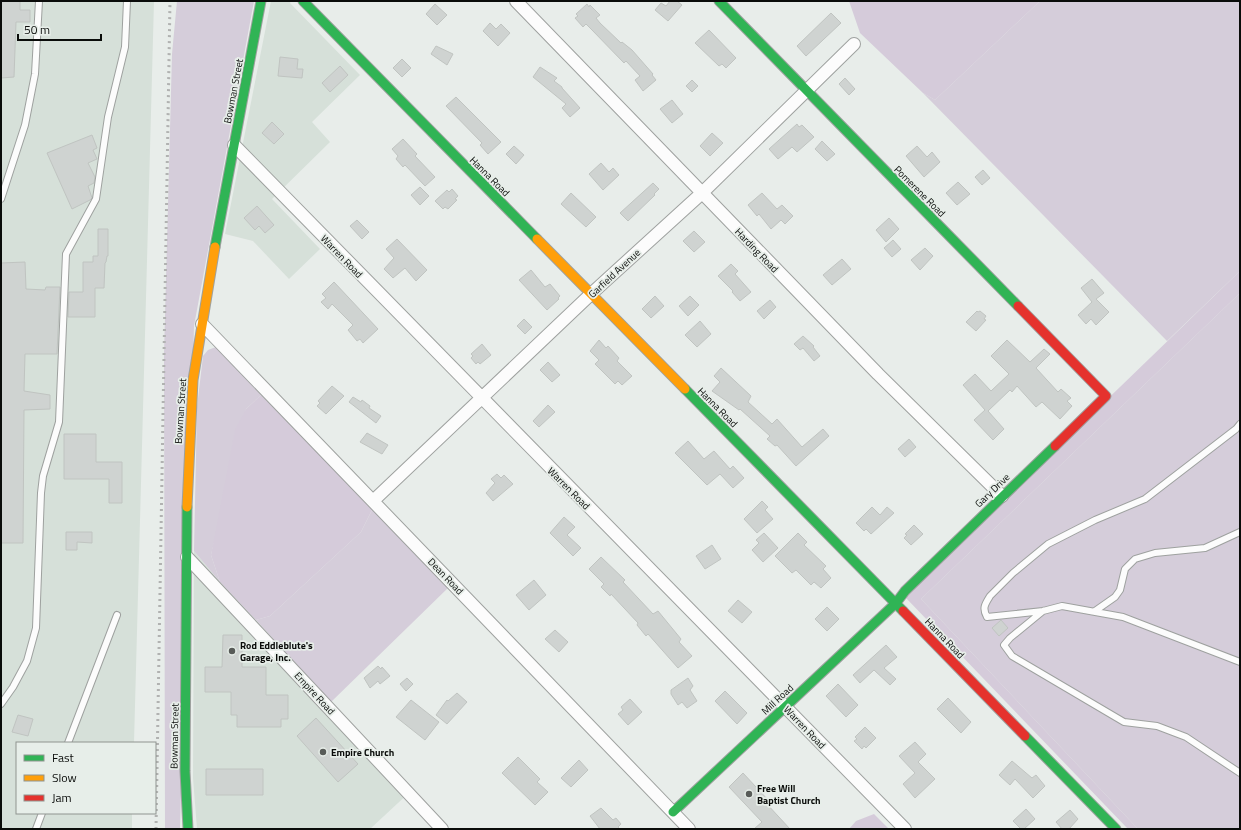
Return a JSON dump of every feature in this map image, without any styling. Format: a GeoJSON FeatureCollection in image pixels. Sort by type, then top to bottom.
{"type":"FeatureCollection","features":[{"type":"Feature","properties":{"kind":"street","name":"Bowman Street"},"geometry":{"type":"LineString","coordinates":[[188,829],[184,770],[187,481],[190,412],[193,380],[202,324],[261,1]]}},
{"type":"Feature","properties":{"kind":"street","name":"Hanna Road"},"geometry":{"type":"LineString","coordinates":[[303,1],[896,603],[1116,829]]}},
{"type":"Feature","properties":{"kind":"street","name":"Harding Road"},"geometry":{"type":"LineString","coordinates":[[516,1],[878,374],[1002,496]]}},
{"type":"Feature","properties":{"kind":"street","name":"Pomerene Road"},"geometry":{"type":"LineString","coordinates":[[719,1],[1106,396]]}},
{"type":"Feature","properties":{"kind":"street","name":"Garfield Avenue"},"geometry":{"type":"LineString","coordinates":[[373,502],[591,294],[702,193],[854,44]]}},
{"type":"Feature","properties":{"kind":"street","name":"Warren Road"},"geometry":{"type":"LineString","coordinates":[[234,146],[905,829]]}},
{"type":"Feature","properties":{"kind":"street","name":"Dean Road"},"geometry":{"type":"LineString","coordinates":[[202,324],[689,829]]}},
{"type":"Feature","properties":{"kind":"street","name":"Gary Drive"},"geometry":{"type":"LineString","coordinates":[[896,603],[905,590],[1106,396]]}},
{"type":"Feature","properties":{"kind":"street","name":"Empire Road"},"geometry":{"type":"LineString","coordinates":[[187,557],[442,829]]}},
{"type":"Feature","properties":{"kind":"street","name":"Mill Road"},"geometry":{"type":"LineString","coordinates":[[672,812],[896,603]]}},
{"type":"Feature","properties":{"kind":"lane"},"geometry":{"type":"LineString","coordinates":[[1,199],[25,125],[35,74],[39,1]]}},
{"type":"Feature","properties":{"kind":"lane"},"geometry":{"type":"LineString","coordinates":[[1,704],[13,687],[27,661],[36,628],[41,493],[43,476],[59,422],[62,398],[66,254],[96,199],[108,117],[124,47],[127,1]]}},
{"type":"Feature","properties":{"kind":"lane"},"geometry":{"type":"LineString","coordinates":[[1240,424],[1236,430],[1146,499],[1094,520],[1048,544],[1034,554],[990,596],[985,604],[984,611],[987,617],[1043,611],[1062,606],[1095,611],[1123,617],[1240,662]]}},
{"type":"Feature","properties":{"kind":"lane"},"geometry":{"type":"LineString","coordinates":[[1095,611],[1115,598],[1120,590],[1125,569],[1135,559],[1155,553],[1205,548],[1240,532]]}},
{"type":"Feature","properties":{"kind":"lane"},"geometry":{"type":"LineString","coordinates":[[1043,611],[1010,638],[1004,646],[1012,656],[1124,722],[1157,726],[1186,737],[1240,773]]}},
{"type":"Feature","properties":{"kind":"lane"},"geometry":{"type":"LineString","coordinates":[[68,742],[117,615]]}},
{"type":"Feature","properties":{"kind":"lane"},"geometry":{"type":"LineString","coordinates":[[36,829],[42,814]]}},
{"type":"Feature","properties":{"kind":"shaded area"},"geometry":{"type":"Polygon","coordinates":[[[1,1],[154,1],[134,742],[16,742],[16,814],[132,814],[132,829],[1,829],[1,1]]]}},
{"type":"Feature","properties":{"kind":"shaded area"},"geometry":{"type":"Polygon","coordinates":[[[177,1],[254,1],[194,326],[180,829],[165,829],[164,354],[172,54],[177,1]]]}},
{"type":"Feature","properties":{"kind":"shaded area"},"geometry":{"type":"Polygon","coordinates":[[[271,1],[291,1],[290,3],[360,75],[312,122],[330,142],[272,199],[320,249],[289,279],[253,241],[225,234],[271,1]]]}},
{"type":"Feature","properties":{"kind":"shaded area"},"geometry":{"type":"Polygon","coordinates":[[[849,1],[1040,1],[935,100],[923,93],[860,33],[849,1]]]}},
{"type":"Feature","properties":{"kind":"shaded area"},"geometry":{"type":"Polygon","coordinates":[[[1040,1],[1240,1],[1240,271],[1167,341],[923,93],[935,100],[1040,1]]]}},
{"type":"Feature","properties":{"kind":"shaded area"},"geometry":{"type":"Polygon","coordinates":[[[1240,271],[1240,293],[921,599],[1138,829],[1128,829],[906,598],[909,591],[1240,271]]]}},
{"type":"Feature","properties":{"kind":"shaded area"},"geometry":{"type":"Polygon","coordinates":[[[1240,293],[1240,829],[1138,829],[921,599],[1240,293]]]}},
{"type":"Feature","properties":{"kind":"shaded area"},"geometry":{"type":"Polygon","coordinates":[[[216,347],[261,395],[246,409],[211,555],[220,582],[194,551],[197,407],[203,356],[208,350],[216,347]]]}},
{"type":"Feature","properties":{"kind":"shaded area"},"geometry":{"type":"Polygon","coordinates":[[[261,395],[373,508],[361,532],[270,616],[256,620],[220,582],[211,555],[235,430],[246,409],[261,395]]]}},
{"type":"Feature","properties":{"kind":"shaded area"},"geometry":{"type":"Polygon","coordinates":[[[373,508],[449,587],[331,702],[256,620],[270,616],[361,532],[373,508]]]}},
{"type":"Feature","properties":{"kind":"shaded area"},"geometry":{"type":"Polygon","coordinates":[[[194,551],[220,582],[412,790],[370,829],[197,829],[193,778],[194,551]]]}},
{"type":"Feature","properties":{"kind":"shaded area"},"geometry":{"type":"Polygon","coordinates":[[[874,814],[889,829],[849,829],[856,821],[874,814]]]}},
{"type":"Feature","properties":{"kind":"building"},"geometry":{"type":"Polygon","coordinates":[[[1,1],[20,1],[20,10],[30,10],[30,22],[16,22],[14,77],[1,78],[1,1]]]}},
{"type":"Feature","properties":{"kind":"building"},"geometry":{"type":"Polygon","coordinates":[[[670,1],[677,1],[682,5],[668,21],[655,10],[661,3],[666,6],[670,1]]]}},
{"type":"Feature","properties":{"kind":"building"},"geometry":{"type":"Polygon","coordinates":[[[435,4],[447,15],[437,25],[426,14],[435,4]]]}},
{"type":"Feature","properties":{"kind":"building"},"geometry":{"type":"Polygon","coordinates":[[[587,4],[600,15],[596,18],[600,23],[621,43],[622,42],[632,50],[653,74],[652,75],[656,80],[643,91],[635,80],[640,76],[626,61],[624,63],[586,24],[583,27],[575,18],[578,16],[576,14],[587,4]]]}},
{"type":"Feature","properties":{"kind":"building"},"geometry":{"type":"Polygon","coordinates":[[[831,13],[841,23],[806,56],[797,46],[831,13]]]}},
{"type":"Feature","properties":{"kind":"building"},"geometry":{"type":"Polygon","coordinates":[[[490,23],[496,29],[501,24],[510,33],[498,46],[483,31],[490,23]]]}},
{"type":"Feature","properties":{"kind":"building"},"geometry":{"type":"Polygon","coordinates":[[[709,30],[736,58],[726,68],[722,64],[719,66],[695,43],[709,30]]]}},
{"type":"Feature","properties":{"kind":"building"},"geometry":{"type":"Polygon","coordinates":[[[436,46],[453,54],[447,65],[431,54],[436,46]]]}},
{"type":"Feature","properties":{"kind":"building"},"geometry":{"type":"Polygon","coordinates":[[[280,57],[298,59],[297,69],[303,69],[302,78],[278,76],[280,57]]]}},
{"type":"Feature","properties":{"kind":"building"},"geometry":{"type":"Polygon","coordinates":[[[402,59],[411,68],[402,77],[393,68],[402,59]]]}},
{"type":"Feature","properties":{"kind":"building"},"geometry":{"type":"Polygon","coordinates":[[[340,66],[348,75],[330,92],[322,83],[340,66]]]}},
{"type":"Feature","properties":{"kind":"building"},"geometry":{"type":"Polygon","coordinates":[[[540,67],[557,78],[554,81],[562,87],[580,108],[570,117],[562,108],[566,104],[533,77],[540,67]]]}},
{"type":"Feature","properties":{"kind":"building"},"geometry":{"type":"Polygon","coordinates":[[[845,78],[855,89],[849,95],[839,84],[845,78]]]}},
{"type":"Feature","properties":{"kind":"building"},"geometry":{"type":"Polygon","coordinates":[[[692,80],[698,86],[692,92],[686,86],[692,80]]]}},
{"type":"Feature","properties":{"kind":"building"},"geometry":{"type":"Polygon","coordinates":[[[456,97],[501,142],[488,154],[480,145],[482,143],[446,106],[456,97]]]}},
{"type":"Feature","properties":{"kind":"building"},"geometry":{"type":"Polygon","coordinates":[[[672,100],[683,114],[672,123],[660,109],[672,100]]]}},
{"type":"Feature","properties":{"kind":"building"},"geometry":{"type":"Polygon","coordinates":[[[272,122],[284,134],[274,144],[262,133],[272,122]]]}},
{"type":"Feature","properties":{"kind":"building"},"geometry":{"type":"Polygon","coordinates":[[[797,124],[799,127],[802,125],[814,137],[797,152],[792,147],[778,159],[769,149],[797,124]]]}},
{"type":"Feature","properties":{"kind":"building"},"geometry":{"type":"Polygon","coordinates":[[[712,133],[723,143],[710,156],[700,146],[712,133]]]}},
{"type":"Feature","properties":{"kind":"building"},"geometry":{"type":"Polygon","coordinates":[[[92,135],[97,148],[93,150],[97,159],[88,163],[95,177],[94,183],[88,186],[92,198],[72,209],[47,153],[92,135]]]}},
{"type":"Feature","properties":{"kind":"building"},"geometry":{"type":"Polygon","coordinates":[[[403,139],[417,154],[415,156],[435,177],[425,186],[405,165],[403,167],[396,159],[398,156],[392,149],[403,139]]]}},
{"type":"Feature","properties":{"kind":"building"},"geometry":{"type":"Polygon","coordinates":[[[822,141],[835,154],[827,161],[815,149],[822,141]]]}},
{"type":"Feature","properties":{"kind":"building"},"geometry":{"type":"Polygon","coordinates":[[[514,146],[524,155],[516,164],[506,154],[514,146]]]}},
{"type":"Feature","properties":{"kind":"building"},"geometry":{"type":"Polygon","coordinates":[[[917,146],[927,157],[932,152],[940,162],[924,177],[906,156],[917,146]]]}},
{"type":"Feature","properties":{"kind":"building"},"geometry":{"type":"Polygon","coordinates":[[[601,163],[609,172],[613,168],[619,175],[603,190],[589,174],[601,163]]]}},
{"type":"Feature","properties":{"kind":"building"},"geometry":{"type":"Polygon","coordinates":[[[983,170],[990,178],[982,185],[975,177],[983,170]]]}},
{"type":"Feature","properties":{"kind":"building"},"geometry":{"type":"Polygon","coordinates":[[[958,182],[970,194],[957,205],[946,193],[958,182]]]}},
{"type":"Feature","properties":{"kind":"building"},"geometry":{"type":"Polygon","coordinates":[[[653,183],[659,189],[654,194],[655,195],[628,221],[620,213],[653,183]]]}},
{"type":"Feature","properties":{"kind":"building"},"geometry":{"type":"Polygon","coordinates":[[[420,187],[429,196],[420,205],[411,195],[420,187]]]}},
{"type":"Feature","properties":{"kind":"building"},"geometry":{"type":"Polygon","coordinates":[[[452,189],[458,196],[455,199],[457,200],[448,209],[445,207],[443,209],[435,201],[447,190],[449,192],[452,189]]]}},
{"type":"Feature","properties":{"kind":"building"},"geometry":{"type":"Polygon","coordinates":[[[571,193],[596,217],[586,227],[561,204],[571,193]]]}},
{"type":"Feature","properties":{"kind":"building"},"geometry":{"type":"Polygon","coordinates":[[[762,193],[777,209],[782,205],[793,216],[785,224],[781,220],[771,229],[759,214],[757,216],[748,205],[762,193]]]}},
{"type":"Feature","properties":{"kind":"building"},"geometry":{"type":"Polygon","coordinates":[[[257,206],[274,225],[265,233],[259,226],[255,230],[244,218],[257,206]]]}},
{"type":"Feature","properties":{"kind":"building"},"geometry":{"type":"Polygon","coordinates":[[[889,218],[899,229],[886,242],[876,230],[889,218]]]}},
{"type":"Feature","properties":{"kind":"building"},"geometry":{"type":"Polygon","coordinates":[[[357,220],[369,232],[362,239],[350,226],[357,220]]]}},
{"type":"Feature","properties":{"kind":"building"},"geometry":{"type":"Polygon","coordinates":[[[98,229],[108,229],[108,256],[105,263],[104,288],[95,288],[95,317],[68,317],[69,292],[83,292],[83,262],[93,262],[93,256],[98,256],[98,229]]]}},
{"type":"Feature","properties":{"kind":"building"},"geometry":{"type":"Polygon","coordinates":[[[694,231],[705,242],[694,252],[683,241],[694,231]]]}},
{"type":"Feature","properties":{"kind":"building"},"geometry":{"type":"Polygon","coordinates":[[[397,239],[427,270],[416,281],[405,268],[393,278],[384,269],[394,258],[386,249],[397,239]]]}},
{"type":"Feature","properties":{"kind":"building"},"geometry":{"type":"Polygon","coordinates":[[[893,240],[901,249],[892,257],[884,248],[893,240]]]}},
{"type":"Feature","properties":{"kind":"building"},"geometry":{"type":"Polygon","coordinates":[[[925,248],[933,256],[920,270],[911,260],[925,248]]]}},
{"type":"Feature","properties":{"kind":"building"},"geometry":{"type":"Polygon","coordinates":[[[842,259],[851,269],[832,285],[823,275],[842,259]]]}},
{"type":"Feature","properties":{"kind":"building"},"geometry":{"type":"Polygon","coordinates":[[[25,262],[26,289],[45,290],[46,287],[60,287],[57,354],[25,354],[24,391],[50,395],[50,409],[24,410],[23,543],[1,543],[1,263],[25,262]]]}},
{"type":"Feature","properties":{"kind":"building"},"geometry":{"type":"Polygon","coordinates":[[[731,264],[738,271],[735,274],[751,292],[740,301],[732,292],[733,291],[718,276],[731,264]]]}},
{"type":"Feature","properties":{"kind":"building"},"geometry":{"type":"Polygon","coordinates":[[[531,270],[545,287],[550,284],[560,296],[558,298],[559,299],[547,310],[519,280],[531,270]]]}},
{"type":"Feature","properties":{"kind":"building"},"geometry":{"type":"Polygon","coordinates":[[[1092,279],[1104,293],[1096,299],[1109,312],[1096,325],[1091,319],[1086,324],[1078,315],[1092,302],[1081,288],[1092,279]]]}},
{"type":"Feature","properties":{"kind":"building"},"geometry":{"type":"Polygon","coordinates":[[[334,282],[378,329],[363,343],[360,339],[357,341],[348,330],[353,325],[332,304],[328,309],[321,302],[326,298],[322,294],[334,282]]]}},
{"type":"Feature","properties":{"kind":"building"},"geometry":{"type":"Polygon","coordinates":[[[655,296],[664,306],[651,318],[642,309],[655,296]]]}},
{"type":"Feature","properties":{"kind":"building"},"geometry":{"type":"Polygon","coordinates":[[[690,296],[699,305],[688,316],[679,306],[690,296]]]}},
{"type":"Feature","properties":{"kind":"building"},"geometry":{"type":"Polygon","coordinates":[[[770,300],[776,307],[764,319],[757,311],[770,300]]]}},
{"type":"Feature","properties":{"kind":"building"},"geometry":{"type":"Polygon","coordinates":[[[977,311],[980,311],[986,316],[984,319],[986,320],[976,331],[966,322],[977,311]]]}},
{"type":"Feature","properties":{"kind":"building"},"geometry":{"type":"Polygon","coordinates":[[[524,319],[532,327],[525,334],[517,326],[524,319]]]}},
{"type":"Feature","properties":{"kind":"building"},"geometry":{"type":"Polygon","coordinates":[[[700,321],[711,334],[697,347],[685,335],[700,321]]]}},
{"type":"Feature","properties":{"kind":"building"},"geometry":{"type":"Polygon","coordinates":[[[803,336],[814,346],[813,347],[820,356],[814,361],[803,348],[800,350],[794,344],[803,336]]]}},
{"type":"Feature","properties":{"kind":"building"},"geometry":{"type":"Polygon","coordinates":[[[599,340],[606,348],[608,346],[619,358],[617,361],[632,376],[622,385],[618,381],[615,384],[595,364],[599,360],[590,351],[599,340]]]}},
{"type":"Feature","properties":{"kind":"building"},"geometry":{"type":"Polygon","coordinates":[[[1007,340],[1030,362],[1044,349],[1050,354],[1036,368],[1058,392],[1061,389],[1071,398],[1067,401],[1072,406],[1060,419],[1042,402],[1036,407],[1017,386],[1012,392],[1010,390],[988,411],[1004,429],[993,440],[974,420],[985,410],[963,385],[975,374],[991,391],[1009,374],[991,356],[1007,340]]]}},
{"type":"Feature","properties":{"kind":"building"},"geometry":{"type":"Polygon","coordinates":[[[482,344],[491,355],[480,364],[478,362],[476,364],[471,358],[473,356],[471,354],[482,344]]]}},
{"type":"Feature","properties":{"kind":"building"},"geometry":{"type":"Polygon","coordinates":[[[548,362],[560,375],[552,382],[540,370],[548,362]]]}},
{"type":"Feature","properties":{"kind":"building"},"geometry":{"type":"Polygon","coordinates":[[[721,368],[751,396],[748,402],[772,424],[777,419],[802,447],[823,429],[829,436],[796,466],[777,445],[775,446],[767,439],[770,436],[740,409],[739,410],[712,391],[720,382],[714,376],[721,368]]]}},
{"type":"Feature","properties":{"kind":"building"},"geometry":{"type":"Polygon","coordinates":[[[332,386],[344,396],[326,414],[317,406],[320,403],[318,401],[332,386]]]}},
{"type":"Feature","properties":{"kind":"building"},"geometry":{"type":"Polygon","coordinates":[[[353,397],[361,402],[362,400],[370,406],[369,408],[381,416],[376,423],[349,402],[353,397]]]}},
{"type":"Feature","properties":{"kind":"building"},"geometry":{"type":"Polygon","coordinates":[[[548,405],[555,412],[539,427],[533,421],[548,405]]]}},
{"type":"Feature","properties":{"kind":"building"},"geometry":{"type":"Polygon","coordinates":[[[367,433],[388,445],[382,454],[360,442],[367,433]]]}},
{"type":"Feature","properties":{"kind":"building"},"geometry":{"type":"Polygon","coordinates":[[[64,434],[96,434],[96,462],[122,462],[122,503],[109,503],[109,479],[64,479],[64,434]]]}},
{"type":"Feature","properties":{"kind":"building"},"geometry":{"type":"Polygon","coordinates":[[[909,439],[916,447],[905,457],[898,449],[909,439]]]}},
{"type":"Feature","properties":{"kind":"building"},"geometry":{"type":"Polygon","coordinates":[[[688,441],[704,459],[714,451],[730,469],[733,466],[744,478],[733,488],[720,474],[707,485],[675,453],[688,441]]]}},
{"type":"Feature","properties":{"kind":"building"},"geometry":{"type":"Polygon","coordinates":[[[497,474],[501,478],[504,475],[513,484],[493,501],[486,493],[495,483],[491,479],[497,474]]]}},
{"type":"Feature","properties":{"kind":"building"},"geometry":{"type":"Polygon","coordinates":[[[762,501],[768,507],[765,510],[773,519],[757,533],[744,519],[762,501]]]}},
{"type":"Feature","properties":{"kind":"building"},"geometry":{"type":"Polygon","coordinates":[[[872,507],[880,515],[887,507],[894,513],[871,534],[866,529],[864,531],[856,523],[872,507]]]}},
{"type":"Feature","properties":{"kind":"building"},"geometry":{"type":"Polygon","coordinates":[[[564,517],[575,527],[567,535],[581,548],[573,556],[550,533],[564,517]]]}},
{"type":"Feature","properties":{"kind":"building"},"geometry":{"type":"Polygon","coordinates":[[[914,525],[923,534],[911,545],[904,538],[907,535],[905,534],[914,525]]]}},
{"type":"Feature","properties":{"kind":"building"},"geometry":{"type":"Polygon","coordinates":[[[66,532],[92,532],[92,543],[77,542],[77,550],[66,550],[66,532]]]}},
{"type":"Feature","properties":{"kind":"building"},"geometry":{"type":"Polygon","coordinates":[[[764,533],[778,548],[763,562],[752,550],[759,543],[756,540],[764,533]]]}},
{"type":"Feature","properties":{"kind":"building"},"geometry":{"type":"Polygon","coordinates":[[[798,533],[807,542],[804,545],[826,566],[823,569],[831,578],[821,588],[814,582],[811,585],[796,570],[792,573],[775,556],[798,533]]]}},
{"type":"Feature","properties":{"kind":"building"},"geometry":{"type":"Polygon","coordinates":[[[712,545],[721,559],[705,569],[696,556],[712,545]]]}},
{"type":"Feature","properties":{"kind":"building"},"geometry":{"type":"Polygon","coordinates":[[[601,557],[625,580],[623,582],[653,614],[658,611],[681,639],[679,642],[692,656],[678,668],[648,634],[646,636],[637,625],[638,623],[611,594],[610,596],[601,587],[604,584],[589,569],[601,557]]]}},
{"type":"Feature","properties":{"kind":"building"},"geometry":{"type":"Polygon","coordinates":[[[534,580],[546,595],[529,610],[516,595],[534,580]]]}},
{"type":"Feature","properties":{"kind":"building"},"geometry":{"type":"Polygon","coordinates":[[[738,600],[752,612],[742,623],[728,611],[738,600]]]}},
{"type":"Feature","properties":{"kind":"building"},"geometry":{"type":"Polygon","coordinates":[[[827,607],[839,619],[827,631],[815,619],[827,607]]]}},
{"type":"Feature","properties":{"kind":"building"},"geometry":{"type":"Polygon","coordinates":[[[1001,620],[1008,628],[999,636],[992,628],[1001,620]]]}},
{"type":"Feature","properties":{"kind":"building"},"geometry":{"type":"Polygon","coordinates":[[[555,630],[568,642],[559,652],[545,639],[555,630]]]}},
{"type":"Feature","properties":{"kind":"building"},"geometry":{"type":"Polygon","coordinates":[[[223,635],[242,635],[242,667],[266,667],[266,695],[288,695],[288,719],[281,719],[281,727],[237,727],[237,715],[231,715],[231,692],[205,692],[205,667],[222,667],[223,635]]]}},
{"type":"Feature","properties":{"kind":"building"},"geometry":{"type":"Polygon","coordinates":[[[886,645],[897,657],[884,668],[896,679],[890,685],[874,670],[860,683],[853,675],[886,645]]]}},
{"type":"Feature","properties":{"kind":"building"},"geometry":{"type":"Polygon","coordinates":[[[378,666],[381,669],[382,667],[390,676],[380,684],[378,681],[370,688],[364,678],[378,666]]]}},
{"type":"Feature","properties":{"kind":"building"},"geometry":{"type":"Polygon","coordinates":[[[407,678],[413,684],[406,691],[400,684],[407,678]]]}},
{"type":"Feature","properties":{"kind":"building"},"geometry":{"type":"Polygon","coordinates":[[[688,678],[693,686],[690,690],[697,701],[687,708],[682,702],[678,705],[671,694],[671,690],[688,678]]]}},
{"type":"Feature","properties":{"kind":"building"},"geometry":{"type":"Polygon","coordinates":[[[838,684],[858,705],[846,717],[826,696],[838,684]]]}},
{"type":"Feature","properties":{"kind":"building"},"geometry":{"type":"Polygon","coordinates":[[[725,691],[747,713],[737,724],[715,701],[725,691]]]}},
{"type":"Feature","properties":{"kind":"building"},"geometry":{"type":"Polygon","coordinates":[[[457,693],[467,702],[447,724],[436,715],[447,700],[448,701],[457,693]]]}},
{"type":"Feature","properties":{"kind":"building"},"geometry":{"type":"Polygon","coordinates":[[[948,698],[971,722],[961,733],[937,709],[948,698]]]}},
{"type":"Feature","properties":{"kind":"building"},"geometry":{"type":"Polygon","coordinates":[[[630,699],[642,712],[628,725],[618,714],[623,710],[621,707],[630,699]]]}},
{"type":"Feature","properties":{"kind":"building"},"geometry":{"type":"Polygon","coordinates":[[[411,700],[439,722],[425,740],[396,717],[411,700]]]}},
{"type":"Feature","properties":{"kind":"building"},"geometry":{"type":"Polygon","coordinates":[[[18,715],[33,719],[28,736],[12,732],[18,715]]]}},
{"type":"Feature","properties":{"kind":"building"},"geometry":{"type":"Polygon","coordinates":[[[316,718],[358,764],[338,782],[297,736],[316,718]]]}},
{"type":"Feature","properties":{"kind":"building"},"geometry":{"type":"Polygon","coordinates":[[[865,727],[876,738],[866,748],[864,746],[862,749],[854,741],[857,739],[855,737],[865,727]]]}},
{"type":"Feature","properties":{"kind":"building"},"geometry":{"type":"Polygon","coordinates":[[[915,742],[926,754],[918,762],[935,779],[915,798],[903,784],[915,773],[899,756],[915,742]]]}},
{"type":"Feature","properties":{"kind":"building"},"geometry":{"type":"Polygon","coordinates":[[[518,757],[540,779],[537,782],[548,792],[535,805],[502,773],[518,757]]]}},
{"type":"Feature","properties":{"kind":"building"},"geometry":{"type":"Polygon","coordinates":[[[579,760],[588,770],[571,787],[561,778],[579,760]]]}},
{"type":"Feature","properties":{"kind":"building"},"geometry":{"type":"Polygon","coordinates":[[[1012,761],[1032,778],[1036,775],[1045,786],[1033,798],[1015,779],[1010,785],[999,775],[1012,761]]]}},
{"type":"Feature","properties":{"kind":"building"},"geometry":{"type":"Polygon","coordinates":[[[206,769],[263,769],[263,795],[206,795],[206,769]]]}},
{"type":"Feature","properties":{"kind":"building"},"geometry":{"type":"Polygon","coordinates":[[[743,773],[769,801],[766,803],[790,829],[754,829],[762,822],[729,787],[743,773]]]}},
{"type":"Feature","properties":{"kind":"building"},"geometry":{"type":"Polygon","coordinates":[[[601,808],[613,820],[616,818],[621,824],[618,827],[620,829],[600,829],[590,816],[601,808]]]}},
{"type":"Feature","properties":{"kind":"building"},"geometry":{"type":"Polygon","coordinates":[[[1026,809],[1035,819],[1024,829],[1021,829],[1013,821],[1026,809]]]}},
{"type":"Feature","properties":{"kind":"building"},"geometry":{"type":"Polygon","coordinates":[[[1070,810],[1078,819],[1069,829],[1062,829],[1056,822],[1070,810]]]}},
{"type":"Feature","properties":{"kind":"railway"},"geometry":{"type":"LineString","coordinates":[[156,829],[170,1]]}},
{"type":"Feature","properties":{"kind":"traffic: fast"},"geometry":{"type":"LineString","coordinates":[[215,247],[261,1]]}},
{"type":"Feature","properties":{"kind":"traffic: fast"},"geometry":{"type":"LineString","coordinates":[[303,1],[537,239]]}},
{"type":"Feature","properties":{"kind":"traffic: fast"},"geometry":{"type":"LineString","coordinates":[[719,1],[1018,306]]}},
{"type":"Feature","properties":{"kind":"traffic: fast"},"geometry":{"type":"LineString","coordinates":[[685,389],[903,611]]}},
{"type":"Feature","properties":{"kind":"traffic: fast"},"geometry":{"type":"LineString","coordinates":[[673,812],[896,603],[905,591],[1055,446]]}},
{"type":"Feature","properties":{"kind":"traffic: fast"},"geometry":{"type":"LineString","coordinates":[[187,507],[185,771],[188,829]]}},
{"type":"Feature","properties":{"kind":"traffic: fast"},"geometry":{"type":"LineString","coordinates":[[1025,736],[1116,829]]}},
{"type":"Feature","properties":{"kind":"traffic: slow"},"geometry":{"type":"LineString","coordinates":[[537,239],[685,389]]}},
{"type":"Feature","properties":{"kind":"traffic: slow"},"geometry":{"type":"LineString","coordinates":[[187,507],[193,380],[215,247]]}},
{"type":"Feature","properties":{"kind":"traffic: jam"},"geometry":{"type":"LineString","coordinates":[[1018,306],[1106,396],[1055,446]]}},
{"type":"Feature","properties":{"kind":"traffic: jam"},"geometry":{"type":"LineString","coordinates":[[903,611],[1025,736]]}},
{"type":"Feature","properties":{"kind":"place","name":"Rod Eddleblute's Garage, Inc."},"geometry":{"type":"Point","coordinates":[232,651]}},
{"type":"Feature","properties":{"kind":"place","name":"Empire Church"},"geometry":{"type":"Point","coordinates":[323,752]}},
{"type":"Feature","properties":{"kind":"place","name":"Free Will Baptist Church"},"geometry":{"type":"Point","coordinates":[749,794]}}]}
